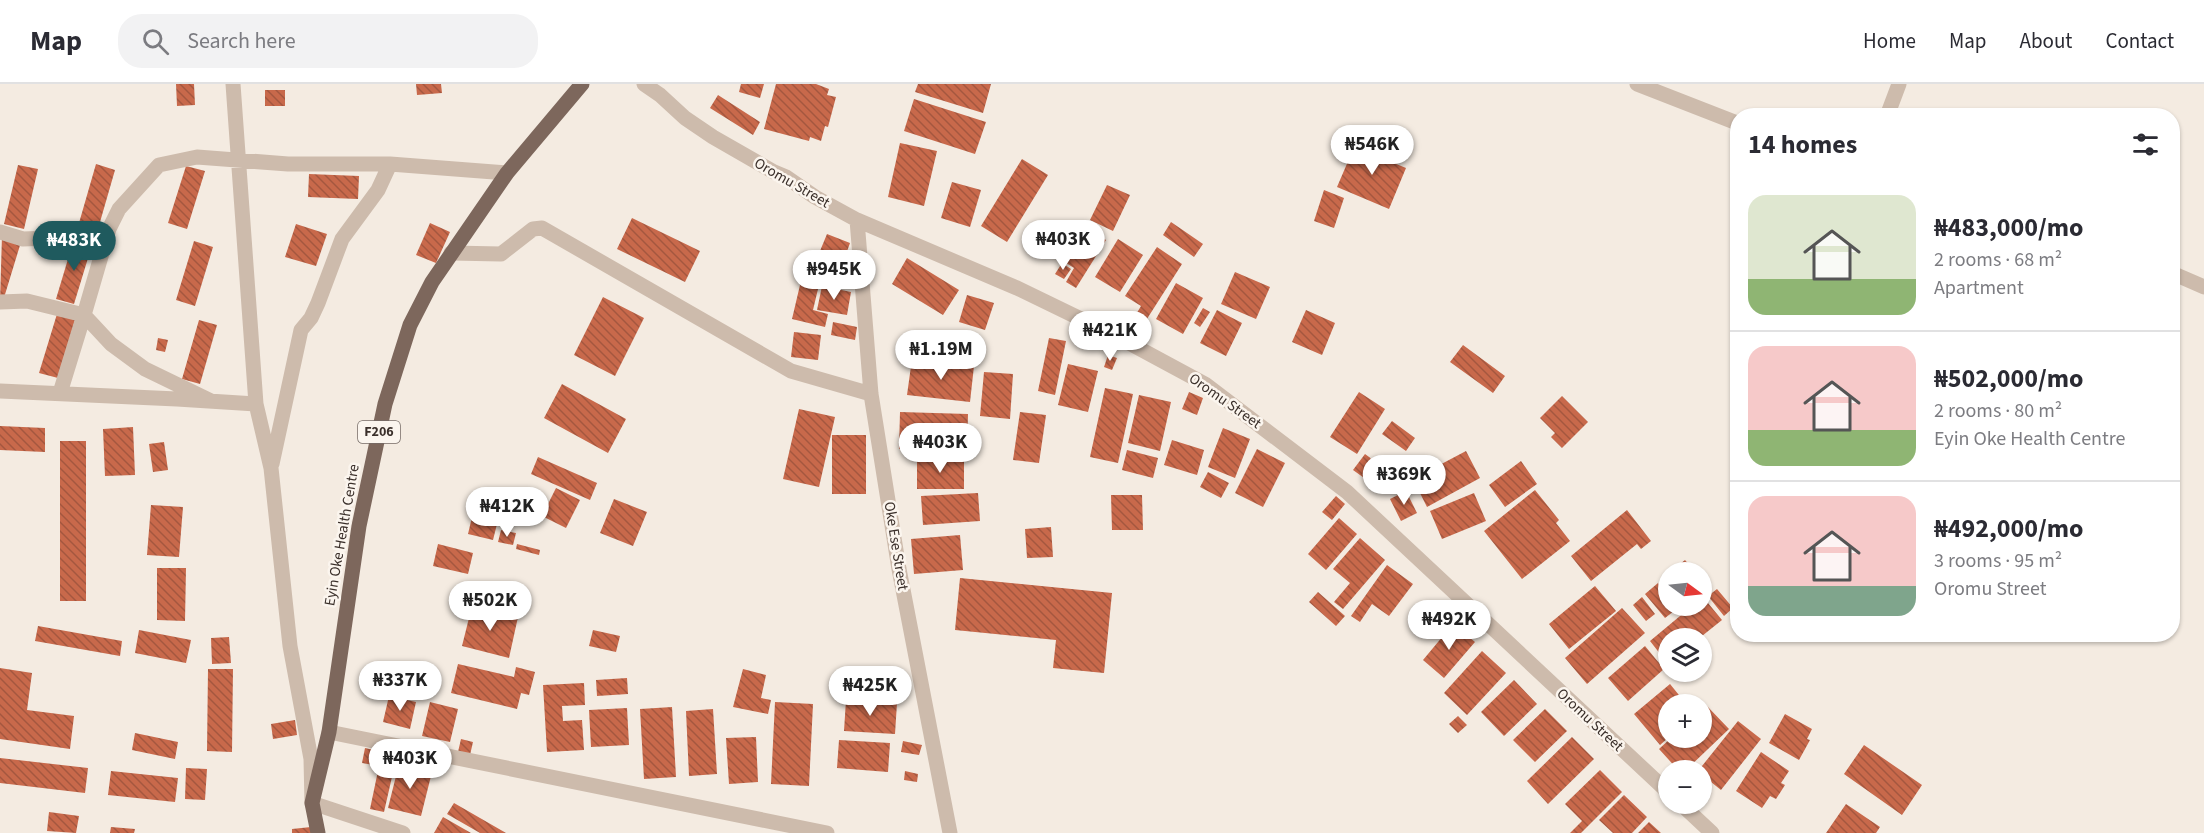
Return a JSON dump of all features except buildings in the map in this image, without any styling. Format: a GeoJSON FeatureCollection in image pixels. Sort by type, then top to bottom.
{"type":"FeatureCollection","features":[{"type":"Feature","properties":{"kind":"main road","name":"Eyin Oke Health Centre"},"geometry":{"type":"LineString","coordinates":[[318,833],[312,803],[329,732],[359,526],[385,404],[410,324],[432,282],[507,173],[582,84]]}},
{"type":"Feature","properties":{"kind":"street"},"geometry":{"type":"LineString","coordinates":[[233,84],[256,405],[271,468],[290,646],[311,759],[312,803],[403,833]]}},
{"type":"Feature","properties":{"kind":"street","name":"Oromu Street"},"geometry":{"type":"LineString","coordinates":[[644,84],[660,94],[685,118],[713,137],[857,220],[1017,288],[1116,336],[1205,384],[1347,492],[1658,783]]}},
{"type":"Feature","properties":{"kind":"street"},"geometry":{"type":"LineString","coordinates":[[1637,84],[1730,120]]}},
{"type":"Feature","properties":{"kind":"street"},"geometry":{"type":"LineString","coordinates":[[1890,108],[1899,84]]}},
{"type":"Feature","properties":{"kind":"street"},"geometry":{"type":"LineString","coordinates":[[60,393],[109,229],[119,209],[159,165],[197,157],[240,161],[390,164],[507,173]]}},
{"type":"Feature","properties":{"kind":"street"},"geometry":{"type":"LineString","coordinates":[[271,468],[301,330],[311,318],[318,303],[342,239],[378,190],[390,164]]}},
{"type":"Feature","properties":{"kind":"street","name":"Oke Ese Street"},"geometry":{"type":"LineString","coordinates":[[857,220],[872,394],[901,580],[950,833]]}},
{"type":"Feature","properties":{"kind":"street"},"geometry":{"type":"LineString","coordinates":[[451,253],[501,254],[533,229],[542,228],[791,371],[872,394]]}},
{"type":"Feature","properties":{"kind":"street"},"geometry":{"type":"LineString","coordinates":[[0,232],[23,239],[76,237],[109,229]]}},
{"type":"Feature","properties":{"kind":"street"},"geometry":{"type":"LineString","coordinates":[[2180,276],[2204,287]]}},
{"type":"Feature","properties":{"kind":"street"},"geometry":{"type":"LineString","coordinates":[[0,302],[27,301],[84,315],[111,344],[145,369],[210,401]]}},
{"type":"Feature","properties":{"kind":"street"},"geometry":{"type":"LineString","coordinates":[[0,391],[256,405]]}},
{"type":"Feature","properties":{"kind":"street"},"geometry":{"type":"LineString","coordinates":[[329,732],[827,833]]}},
{"type":"Feature","properties":{"kind":"street"},"geometry":{"type":"LineString","coordinates":[[1692,814],[1712,833]]}}]}
